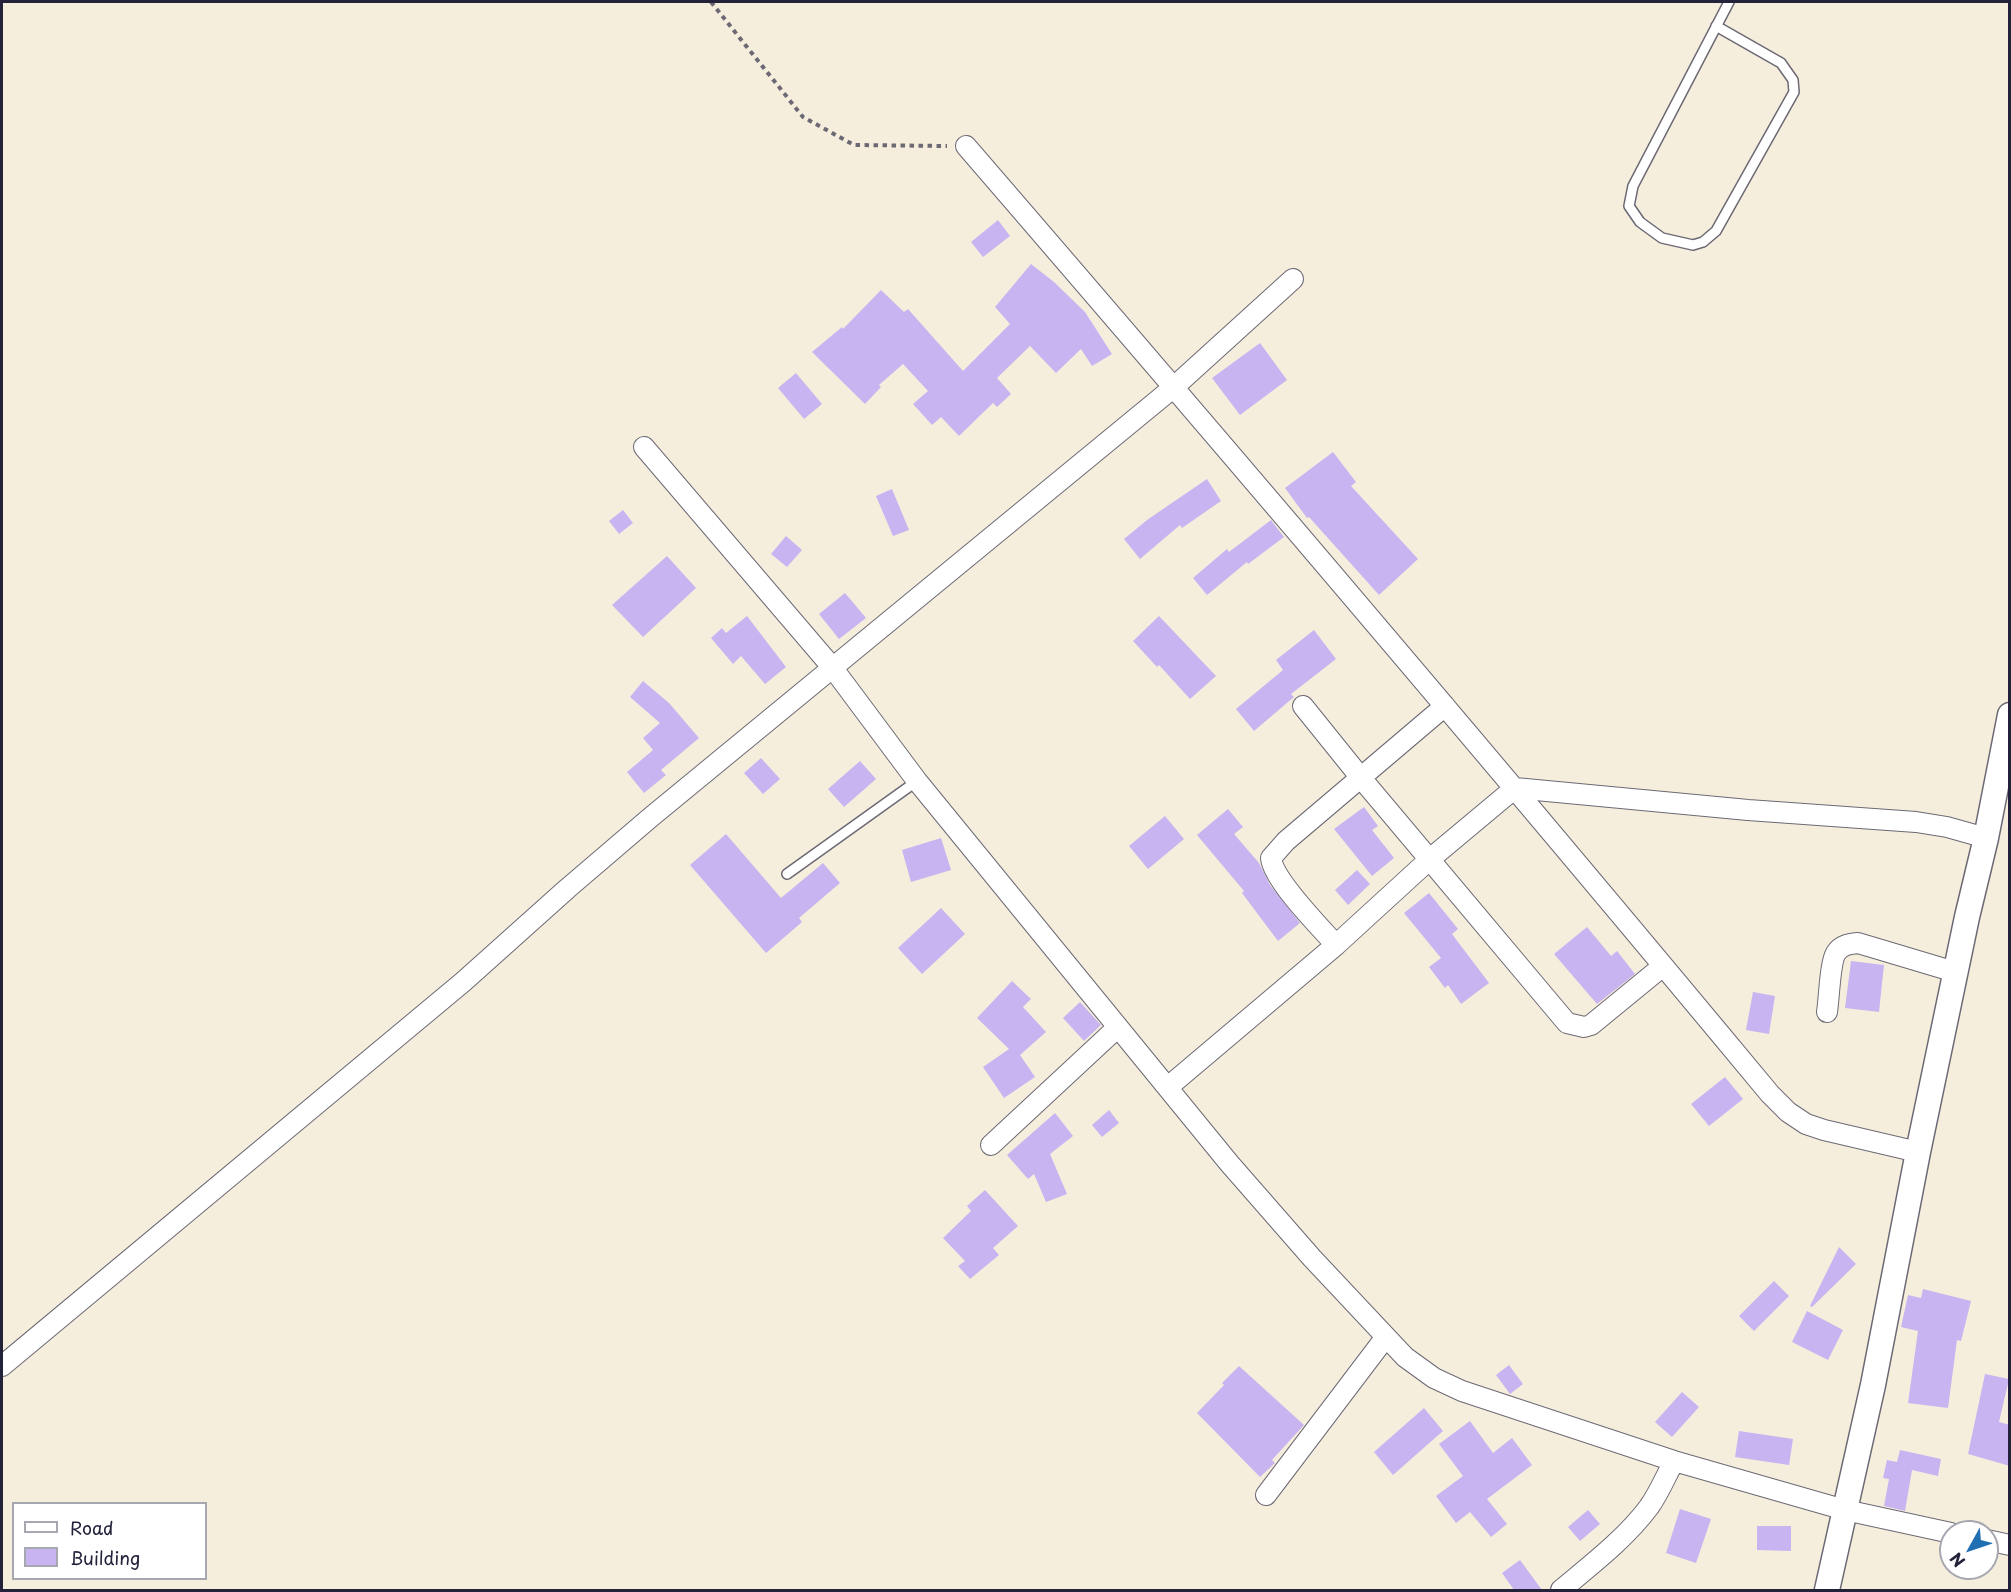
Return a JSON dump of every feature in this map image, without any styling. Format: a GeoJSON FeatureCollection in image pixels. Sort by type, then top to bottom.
{"type":"FeatureCollection","features":[{"type":"Feature","properties":{"kind":"street"},"geometry":{"type":"LineString","coordinates":[[966,146],[1515,788],[1770,1095],[1788,1112],[1806,1124],[1918,1152]]}},
{"type":"Feature","properties":{"kind":"street"},"geometry":{"type":"LineString","coordinates":[[2,1366],[463,982],[593,866],[1174,387],[1293,279]]}},
{"type":"Feature","properties":{"kind":"street"},"geometry":{"type":"LineString","coordinates":[[644,447],[832,667],[918,781],[1168,1087],[1282,1223],[1385,1338],[1405,1357],[1434,1378],[1462,1391],[1674,1461],[1845,1510],[1939,1530]]}},
{"type":"Feature","properties":{"kind":"street"},"geometry":{"type":"LineString","coordinates":[[1303,706],[1568,1023],[1584,1027],[1591,1025],[1663,966]]}},
{"type":"Feature","properties":{"kind":"street"},"geometry":{"type":"LineString","coordinates":[[1336,945],[1280,878],[1271,863],[1271,858],[1286,841],[1445,706]]}},
{"type":"Feature","properties":{"kind":"street"},"geometry":{"type":"LineString","coordinates":[[1827,1590],[1873,1385],[1918,1152],[1955,972],[1986,838],[2010,715]]}},
{"type":"Feature","properties":{"kind":"street"},"geometry":{"type":"LineString","coordinates":[[1168,1087],[1336,945],[1430,859],[1515,788],[1748,810],[1916,822],[1947,826],[1986,838]]}},
{"type":"Feature","properties":{"kind":"street"},"geometry":{"type":"LineString","coordinates":[[1827,1012],[1834,955],[1848,944],[1858,943],[1955,972]]}},
{"type":"Feature","properties":{"kind":"street"},"geometry":{"type":"LineString","coordinates":[[991,1145],[1118,1027]]}},
{"type":"Feature","properties":{"kind":"street"},"geometry":{"type":"LineString","coordinates":[[1266,1496],[1385,1338]]}},
{"type":"Feature","properties":{"kind":"street"},"geometry":{"type":"LineString","coordinates":[[1561,1590],[1617,1543],[1635,1524],[1651,1504],[1674,1461]]}},
{"type":"Feature","properties":{"kind":"lane"},"geometry":{"type":"LineString","coordinates":[[1716,26],[1781,63],[1790,74],[1794,92],[1716,231],[1703,242],[1693,245],[1662,238],[1640,222],[1629,206],[1633,186],[1716,26],[1729,2]]}},
{"type":"Feature","properties":{"kind":"lane"},"geometry":{"type":"LineString","coordinates":[[787,874],[918,781]]}},
{"type":"Feature","properties":{"kind":"path"},"geometry":{"type":"LineString","coordinates":[[711,2],[803,117],[854,145],[966,146]]}},
{"type":"Feature","properties":{"kind":"building"},"geometry":{"type":"Polygon","coordinates":[[[998,220],[1010,236],[983,257],[971,242],[998,220]]]}},
{"type":"Feature","properties":{"kind":"building"},"geometry":{"type":"Polygon","coordinates":[[[1031,264],[1054,282],[1085,312],[1112,354],[1092,366],[1081,349],[1056,373],[1030,346],[997,378],[1011,394],[997,407],[993,403],[959,436],[941,417],[932,425],[913,404],[928,391],[903,364],[879,385],[881,387],[865,404],[812,352],[842,327],[843,329],[881,290],[904,312],[908,309],[963,371],[1010,324],[995,307],[1031,264]]]}},
{"type":"Feature","properties":{"kind":"building"},"geometry":{"type":"Polygon","coordinates":[[[1260,343],[1287,380],[1240,415],[1212,378],[1260,343]]]}},
{"type":"Feature","properties":{"kind":"building"},"geometry":{"type":"Polygon","coordinates":[[[796,373],[822,404],[804,419],[778,388],[796,373]]]}},
{"type":"Feature","properties":{"kind":"building"},"geometry":{"type":"Polygon","coordinates":[[[1333,452],[1356,482],[1351,486],[1418,559],[1379,595],[1309,517],[1307,518],[1285,488],[1333,452]]]}},
{"type":"Feature","properties":{"kind":"building"},"geometry":{"type":"Polygon","coordinates":[[[1207,479],[1221,501],[1182,528],[1180,525],[1140,559],[1124,539],[1147,520],[1207,479]]]}},
{"type":"Feature","properties":{"kind":"building"},"geometry":{"type":"Polygon","coordinates":[[[892,489],[909,530],[893,536],[876,496],[892,489]]]}},
{"type":"Feature","properties":{"kind":"building"},"geometry":{"type":"Polygon","coordinates":[[[623,510],[633,523],[619,534],[609,521],[623,510]]]}},
{"type":"Feature","properties":{"kind":"building"},"geometry":{"type":"Polygon","coordinates":[[[1271,520],[1284,537],[1248,564],[1247,562],[1207,595],[1193,578],[1227,549],[1229,552],[1271,520]]]}},
{"type":"Feature","properties":{"kind":"building"},"geometry":{"type":"Polygon","coordinates":[[[786,536],[802,550],[787,567],[771,554],[786,536]]]}},
{"type":"Feature","properties":{"kind":"building"},"geometry":{"type":"Polygon","coordinates":[[[667,556],[696,588],[643,637],[612,605],[667,556]]]}},
{"type":"Feature","properties":{"kind":"building"},"geometry":{"type":"Polygon","coordinates":[[[845,593],[866,618],[839,639],[819,614],[845,593]]]}},
{"type":"Feature","properties":{"kind":"building"},"geometry":{"type":"Polygon","coordinates":[[[747,616],[786,667],[765,684],[741,656],[733,664],[711,638],[722,628],[726,633],[747,616]]]}},
{"type":"Feature","properties":{"kind":"building"},"geometry":{"type":"Polygon","coordinates":[[[1159,616],[1216,676],[1190,699],[1133,641],[1159,616]]]}},
{"type":"Feature","properties":{"kind":"building"},"geometry":{"type":"Polygon","coordinates":[[[1314,630],[1336,659],[1291,694],[1294,697],[1254,731],[1236,709],[1283,670],[1276,660],[1314,630]]]}},
{"type":"Feature","properties":{"kind":"building"},"geometry":{"type":"Polygon","coordinates":[[[643,681],[669,703],[699,738],[661,770],[666,775],[644,793],[627,772],[653,750],[643,738],[660,723],[630,697],[643,681]]]}},
{"type":"Feature","properties":{"kind":"building"},"geometry":{"type":"Polygon","coordinates":[[[761,758],[780,779],[763,794],[744,773],[761,758]]]}},
{"type":"Feature","properties":{"kind":"building"},"geometry":{"type":"Polygon","coordinates":[[[860,761],[876,779],[844,807],[828,789],[860,761]]]}},
{"type":"Feature","properties":{"kind":"building"},"geometry":{"type":"Polygon","coordinates":[[[1364,807],[1378,826],[1372,830],[1394,858],[1372,876],[1334,829],[1364,807]]]}},
{"type":"Feature","properties":{"kind":"building"},"geometry":{"type":"Polygon","coordinates":[[[1228,809],[1243,827],[1234,834],[1259,863],[1270,885],[1300,923],[1278,941],[1242,893],[1244,891],[1197,835],[1228,809]]]}},
{"type":"Feature","properties":{"kind":"building"},"geometry":{"type":"Polygon","coordinates":[[[1165,816],[1184,839],[1148,869],[1129,846],[1165,816]]]}},
{"type":"Feature","properties":{"kind":"building"},"geometry":{"type":"Polygon","coordinates":[[[726,834],[781,898],[823,863],[840,883],[799,918],[802,922],[766,953],[690,865],[726,834]]]}},
{"type":"Feature","properties":{"kind":"building"},"geometry":{"type":"Polygon","coordinates":[[[941,838],[951,870],[911,882],[902,850],[941,838]]]}},
{"type":"Feature","properties":{"kind":"building"},"geometry":{"type":"Polygon","coordinates":[[[1357,870],[1370,884],[1348,905],[1335,890],[1357,870]]]}},
{"type":"Feature","properties":{"kind":"building"},"geometry":{"type":"Polygon","coordinates":[[[1429,893],[1458,929],[1452,934],[1489,983],[1461,1004],[1448,985],[1445,988],[1429,967],[1441,958],[1404,913],[1429,893]]]}},
{"type":"Feature","properties":{"kind":"building"},"geometry":{"type":"Polygon","coordinates":[[[941,908],[965,934],[922,974],[898,948],[941,908]]]}},
{"type":"Feature","properties":{"kind":"building"},"geometry":{"type":"Polygon","coordinates":[[[1587,927],[1611,956],[1617,951],[1635,974],[1597,1004],[1554,954],[1587,927]]]}},
{"type":"Feature","properties":{"kind":"building"},"geometry":{"type":"Polygon","coordinates":[[[1851,961],[1884,965],[1879,1012],[1845,1008],[1851,961]]]}},
{"type":"Feature","properties":{"kind":"building"},"geometry":{"type":"Polygon","coordinates":[[[1012,981],[1031,999],[1023,1007],[1046,1032],[1020,1055],[1035,1077],[1004,1098],[983,1067],[1009,1049],[977,1018],[1012,981]]]}},
{"type":"Feature","properties":{"kind":"building"},"geometry":{"type":"Polygon","coordinates":[[[1753,992],[1775,996],[1769,1034],[1746,1030],[1753,992]]]}},
{"type":"Feature","properties":{"kind":"building"},"geometry":{"type":"Polygon","coordinates":[[[1080,1002],[1101,1025],[1084,1041],[1063,1018],[1080,1002]]]}},
{"type":"Feature","properties":{"kind":"building"},"geometry":{"type":"Polygon","coordinates":[[[1725,1077],[1743,1099],[1709,1126],[1691,1104],[1725,1077]]]}},
{"type":"Feature","properties":{"kind":"building"},"geometry":{"type":"Polygon","coordinates":[[[1109,1110],[1119,1123],[1102,1137],[1092,1125],[1109,1110]]]}},
{"type":"Feature","properties":{"kind":"building"},"geometry":{"type":"Polygon","coordinates":[[[1055,1113],[1073,1136],[1050,1154],[1067,1194],[1046,1202],[1034,1174],[1028,1179],[1007,1155],[1055,1113]]]}},
{"type":"Feature","properties":{"kind":"building"},"geometry":{"type":"Polygon","coordinates":[[[985,1190],[1018,1226],[993,1248],[999,1255],[970,1279],[958,1266],[965,1261],[943,1238],[971,1211],[967,1206],[985,1190]]]}},
{"type":"Feature","properties":{"kind":"building"},"geometry":{"type":"Polygon","coordinates":[[[1839,1247],[1856,1264],[1812,1307],[1810,1306],[1839,1247]]]}},
{"type":"Feature","properties":{"kind":"building"},"geometry":{"type":"Polygon","coordinates":[[[1774,1281],[1789,1296],[1754,1331],[1739,1316],[1774,1281]]]}},
{"type":"Feature","properties":{"kind":"building"},"geometry":{"type":"Polygon","coordinates":[[[1923,1289],[1971,1301],[1961,1341],[1957,1340],[1948,1408],[1908,1403],[1918,1331],[1901,1327],[1908,1295],[1921,1298],[1923,1289]]]}},
{"type":"Feature","properties":{"kind":"building"},"geometry":{"type":"Polygon","coordinates":[[[1807,1311],[1843,1330],[1828,1360],[1792,1342],[1807,1311]]]}},
{"type":"Feature","properties":{"kind":"building"},"geometry":{"type":"Polygon","coordinates":[[[1509,1365],[1523,1384],[1510,1394],[1496,1375],[1509,1365]]]}},
{"type":"Feature","properties":{"kind":"building"},"geometry":{"type":"Polygon","coordinates":[[[1239,1366],[1304,1425],[1272,1460],[1275,1463],[1260,1477],[1197,1413],[1239,1366]]]}},
{"type":"Feature","properties":{"kind":"building"},"geometry":{"type":"Polygon","coordinates":[[[1985,1374],[2009,1379],[1999,1422],[2010,1425],[2010,1466],[1968,1454],[1985,1374]]]}},
{"type":"Feature","properties":{"kind":"building"},"geometry":{"type":"Polygon","coordinates":[[[1682,1392],[1699,1407],[1672,1437],[1655,1422],[1682,1392]]]}},
{"type":"Feature","properties":{"kind":"building"},"geometry":{"type":"Polygon","coordinates":[[[1424,1408],[1443,1431],[1393,1475],[1374,1452],[1424,1408]]]}},
{"type":"Feature","properties":{"kind":"building"},"geometry":{"type":"Polygon","coordinates":[[[1470,1421],[1493,1453],[1512,1438],[1532,1465],[1487,1499],[1507,1524],[1491,1537],[1470,1512],[1456,1523],[1436,1496],[1463,1476],[1439,1444],[1470,1421]]]}},
{"type":"Feature","properties":{"kind":"building"},"geometry":{"type":"Polygon","coordinates":[[[1739,1431],[1793,1439],[1789,1465],[1735,1457],[1739,1431]]]}},
{"type":"Feature","properties":{"kind":"building"},"geometry":{"type":"Polygon","coordinates":[[[1900,1450],[1941,1459],[1938,1476],[1912,1470],[1905,1511],[1884,1506],[1889,1479],[1883,1478],[1887,1460],[1897,1462],[1900,1450]]]}},
{"type":"Feature","properties":{"kind":"building"},"geometry":{"type":"Polygon","coordinates":[[[1680,1509],[1711,1519],[1696,1563],[1666,1553],[1680,1509]]]}},
{"type":"Feature","properties":{"kind":"building"},"geometry":{"type":"Polygon","coordinates":[[[1588,1510],[1600,1524],[1580,1541],[1568,1527],[1588,1510]]]}},
{"type":"Feature","properties":{"kind":"building"},"geometry":{"type":"Polygon","coordinates":[[[1757,1526],[1791,1526],[1791,1551],[1757,1550],[1757,1526]]]}},
{"type":"Feature","properties":{"kind":"building"},"geometry":{"type":"Polygon","coordinates":[[[1520,1560],[1542,1590],[1514,1590],[1502,1573],[1520,1560]]]}}]}
